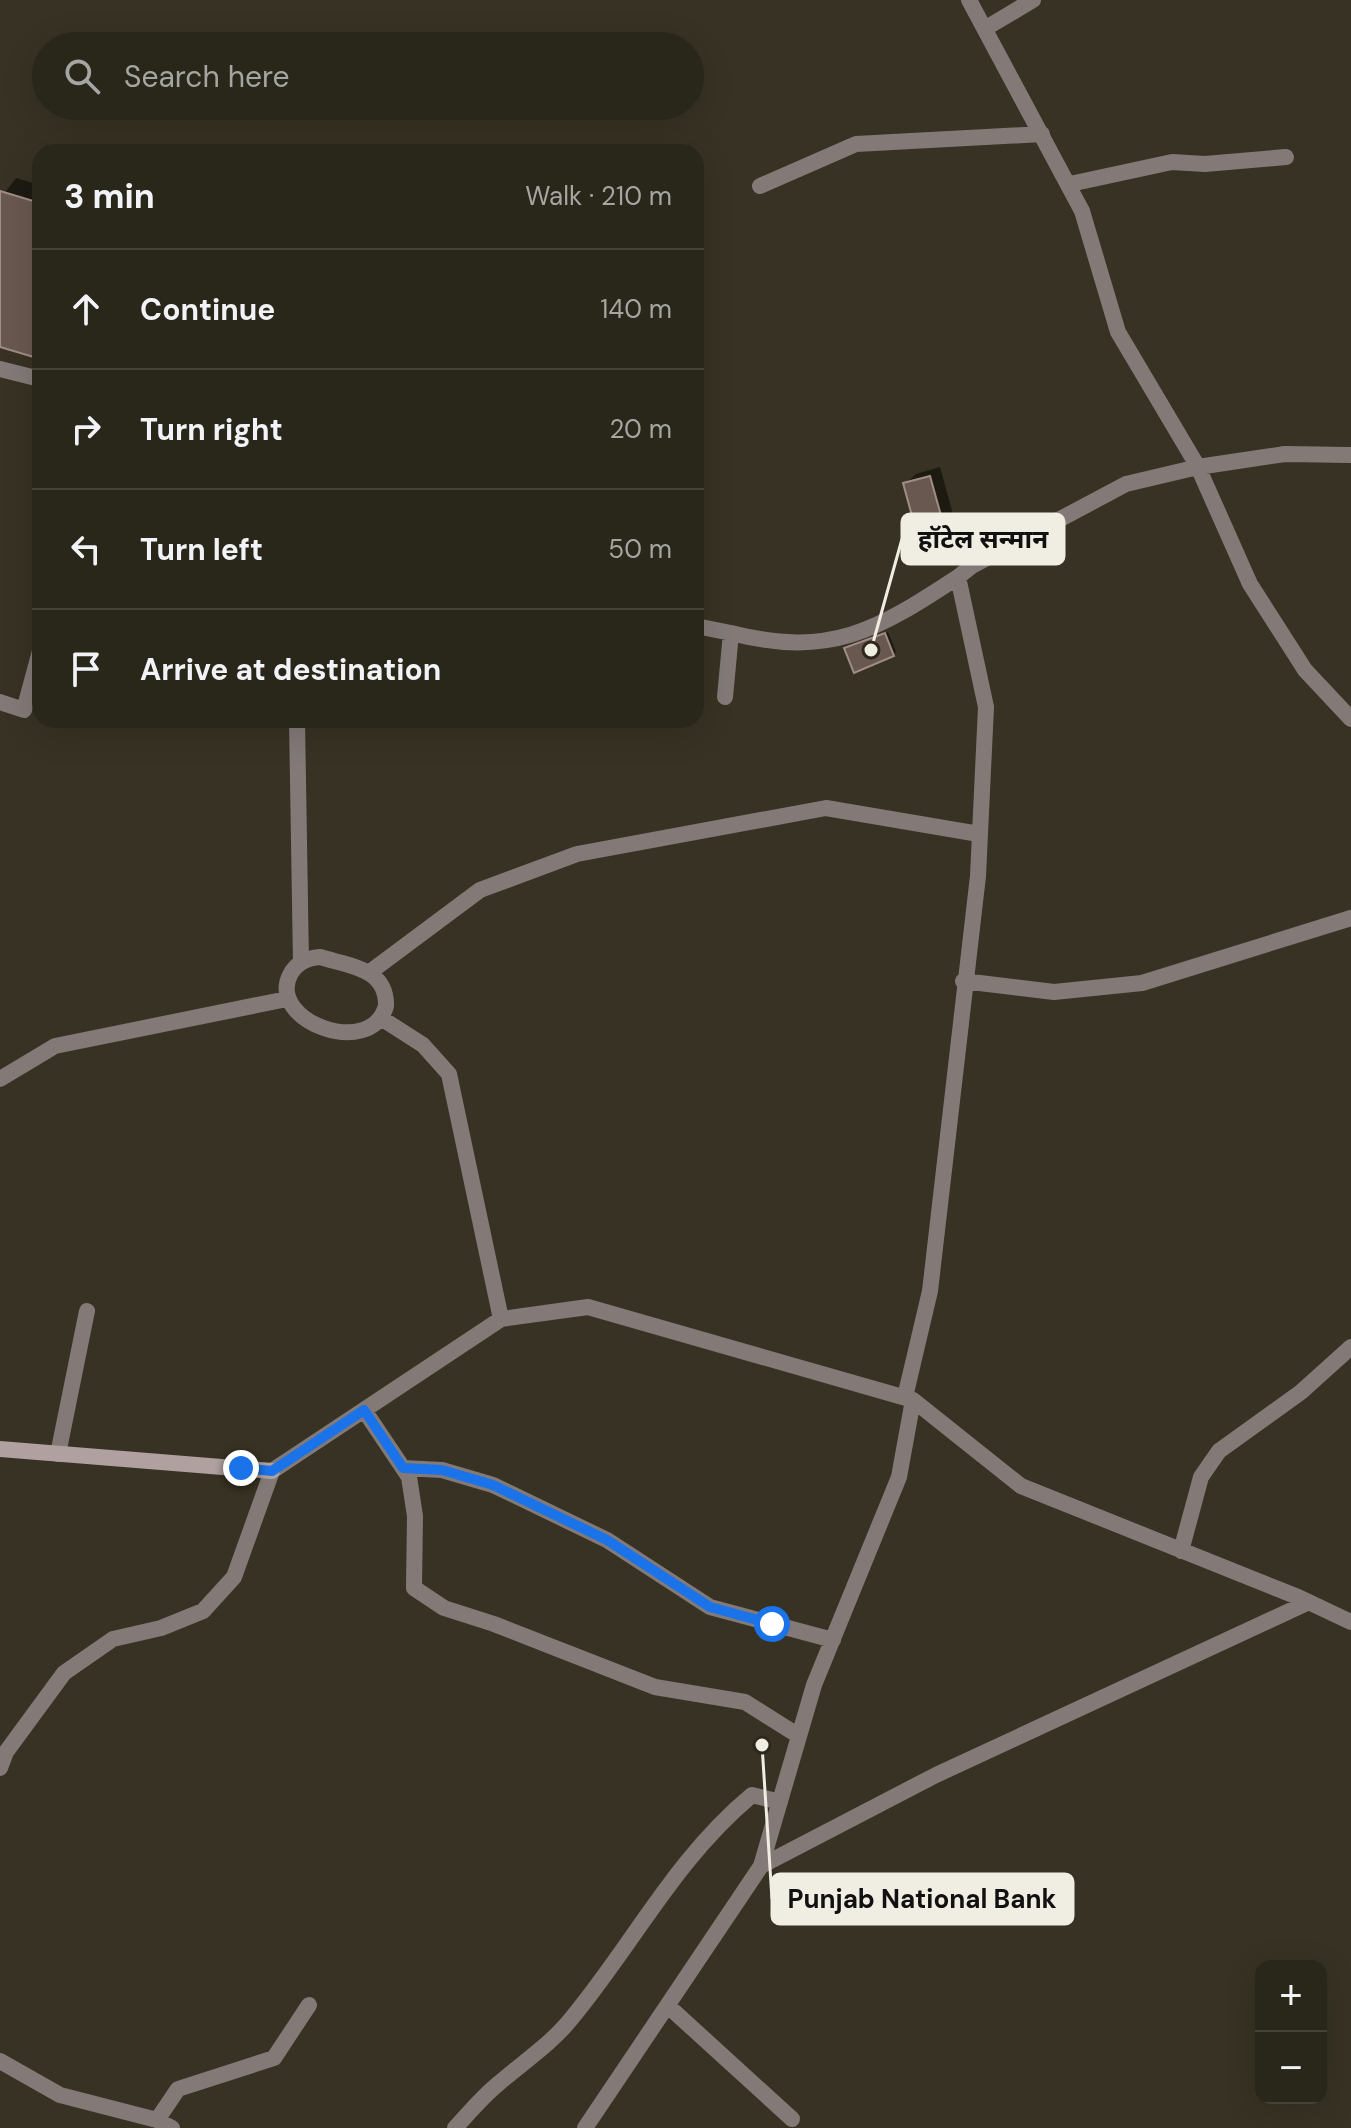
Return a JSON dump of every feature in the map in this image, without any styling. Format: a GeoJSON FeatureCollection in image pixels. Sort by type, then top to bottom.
{"type":"FeatureCollection","features":[{"type":"Feature","properties":{"kind":"street"},"geometry":{"type":"LineString","coordinates":[[969,0],[1070,184],[1082,211],[1118,332],[1198,467],[1250,584],[1305,670],[1351,719]]}},
{"type":"Feature","properties":{"kind":"street"},"geometry":{"type":"LineString","coordinates":[[986,28],[1033,0]]}},
{"type":"Feature","properties":{"kind":"street"},"geometry":{"type":"LineString","coordinates":[[760,186],[856,144],[1042,134]]}},
{"type":"Feature","properties":{"kind":"street"},"geometry":{"type":"LineString","coordinates":[[1070,184],[1172,162],[1205,164],[1286,157]]}},
{"type":"Feature","properties":{"kind":"street"},"geometry":{"type":"LineString","coordinates":[[0,369],[32,377]]}},
{"type":"Feature","properties":{"kind":"street"},"geometry":{"type":"LineString","coordinates":[[704,628],[769,643],[832,642],[885,620],[972,566],[1126,484],[1198,467],[1285,454],[1351,455]]}},
{"type":"Feature","properties":{"kind":"street"},"geometry":{"type":"LineString","coordinates":[[585,2128],[761,1866],[799,1736],[833,1640],[899,1477],[909,1399],[930,1291],[963,981],[978,876],[986,707],[958,577]]}},
{"type":"Feature","properties":{"kind":"street"},"geometry":{"type":"LineString","coordinates":[[725,697],[731,633]]}},
{"type":"Feature","properties":{"kind":"street"},"geometry":{"type":"LineString","coordinates":[[0,702],[24,710],[32,680]]}},
{"type":"Feature","properties":{"kind":"street"},"geometry":{"type":"LineString","coordinates":[[297,728],[301,963]]}},
{"type":"Feature","properties":{"kind":"street"},"geometry":{"type":"LineString","coordinates":[[370,972],[480,890],[577,854],[826,808],[979,834]]}},
{"type":"Feature","properties":{"kind":"street"},"geometry":{"type":"LineString","coordinates":[[963,981],[1054,992],[1142,983],[1351,918]]}},
{"type":"Feature","properties":{"kind":"street"},"geometry":{"type":"LineString","coordinates":[[320,957],[370,972],[385,993],[381,1018],[367,1031],[354,1034],[304,1019],[294,1011],[287,999],[289,978],[301,963],[320,957]]}},
{"type":"Feature","properties":{"kind":"street"},"geometry":{"type":"LineString","coordinates":[[0,1079],[55,1046],[287,999]]}},
{"type":"Feature","properties":{"kind":"street"},"geometry":{"type":"LineString","coordinates":[[381,1018],[423,1045],[449,1074],[501,1319]]}},
{"type":"Feature","properties":{"kind":"street"},"geometry":{"type":"LineString","coordinates":[[0,1768],[6,1752],[64,1673],[113,1639],[161,1628],[203,1611],[234,1577],[272,1471],[501,1319],[588,1307],[909,1399],[1021,1486],[1309,1602],[1351,1622]]}},
{"type":"Feature","properties":{"kind":"street"},"geometry":{"type":"LineString","coordinates":[[58,1454],[87,1311]]}},
{"type":"Feature","properties":{"kind":"street"},"geometry":{"type":"LineString","coordinates":[[1181,1551],[1201,1477],[1219,1451],[1301,1392],[1351,1347]]}},
{"type":"Feature","properties":{"kind":"street"},"geometry":{"type":"LineString","coordinates":[[364,1410],[409,1477],[415,1516],[414,1588],[444,1608],[494,1624],[655,1687],[745,1702],[799,1736]]}},
{"type":"Feature","properties":{"kind":"street"},"geometry":{"type":"LineString","coordinates":[[0,1449],[272,1471]]}},
{"type":"Feature","properties":{"kind":"street"},"geometry":{"type":"LineString","coordinates":[[403,1468],[442,1470],[493,1485],[607,1540],[710,1607],[833,1640]]}},
{"type":"Feature","properties":{"kind":"street"},"geometry":{"type":"LineString","coordinates":[[761,1866],[936,1775],[1309,1602]]}},
{"type":"Feature","properties":{"kind":"street"},"geometry":{"type":"LineString","coordinates":[[455,2128],[495,2087],[569,2022],[622,1952],[664,1887],[723,1819],[752,1795],[780,1802]]}},
{"type":"Feature","properties":{"kind":"street"},"geometry":{"type":"LineString","coordinates":[[0,2061],[60,2095],[165,2124],[178,2089],[274,2058],[309,2005]]}},
{"type":"Feature","properties":{"kind":"street"},"geometry":{"type":"LineString","coordinates":[[668,2006],[792,2119]]}},
{"type":"Feature","properties":{"kind":"building"},"geometry":{"type":"Polygon","coordinates":[[[0,191],[32,201],[32,357],[0,347],[0,191]]]}},
{"type":"Feature","properties":{"kind":"building"},"geometry":{"type":"Polygon","coordinates":[[[930,476],[952,555],[925,563],[903,483],[930,476]]]}},
{"type":"Feature","properties":{"kind":"building"},"geometry":{"type":"Polygon","coordinates":[[[885,633],[894,656],[854,673],[844,648],[885,633]]]}},
{"type":"Feature","properties":{"kind":"place","name":"हॉटेल सन्मान"},"geometry":{"type":"Point","coordinates":[871,650]}},
{"type":"Feature","properties":{"kind":"place","name":"Punjab National Bank"},"geometry":{"type":"Point","coordinates":[762,1745]}},
{"type":"Feature","properties":{"kind":"route"},"geometry":{"type":"LineString","coordinates":[[241,1468],[272,1471],[364,1410],[403,1468],[442,1470],[493,1485],[607,1540],[710,1607],[772,1624]]}}]}
